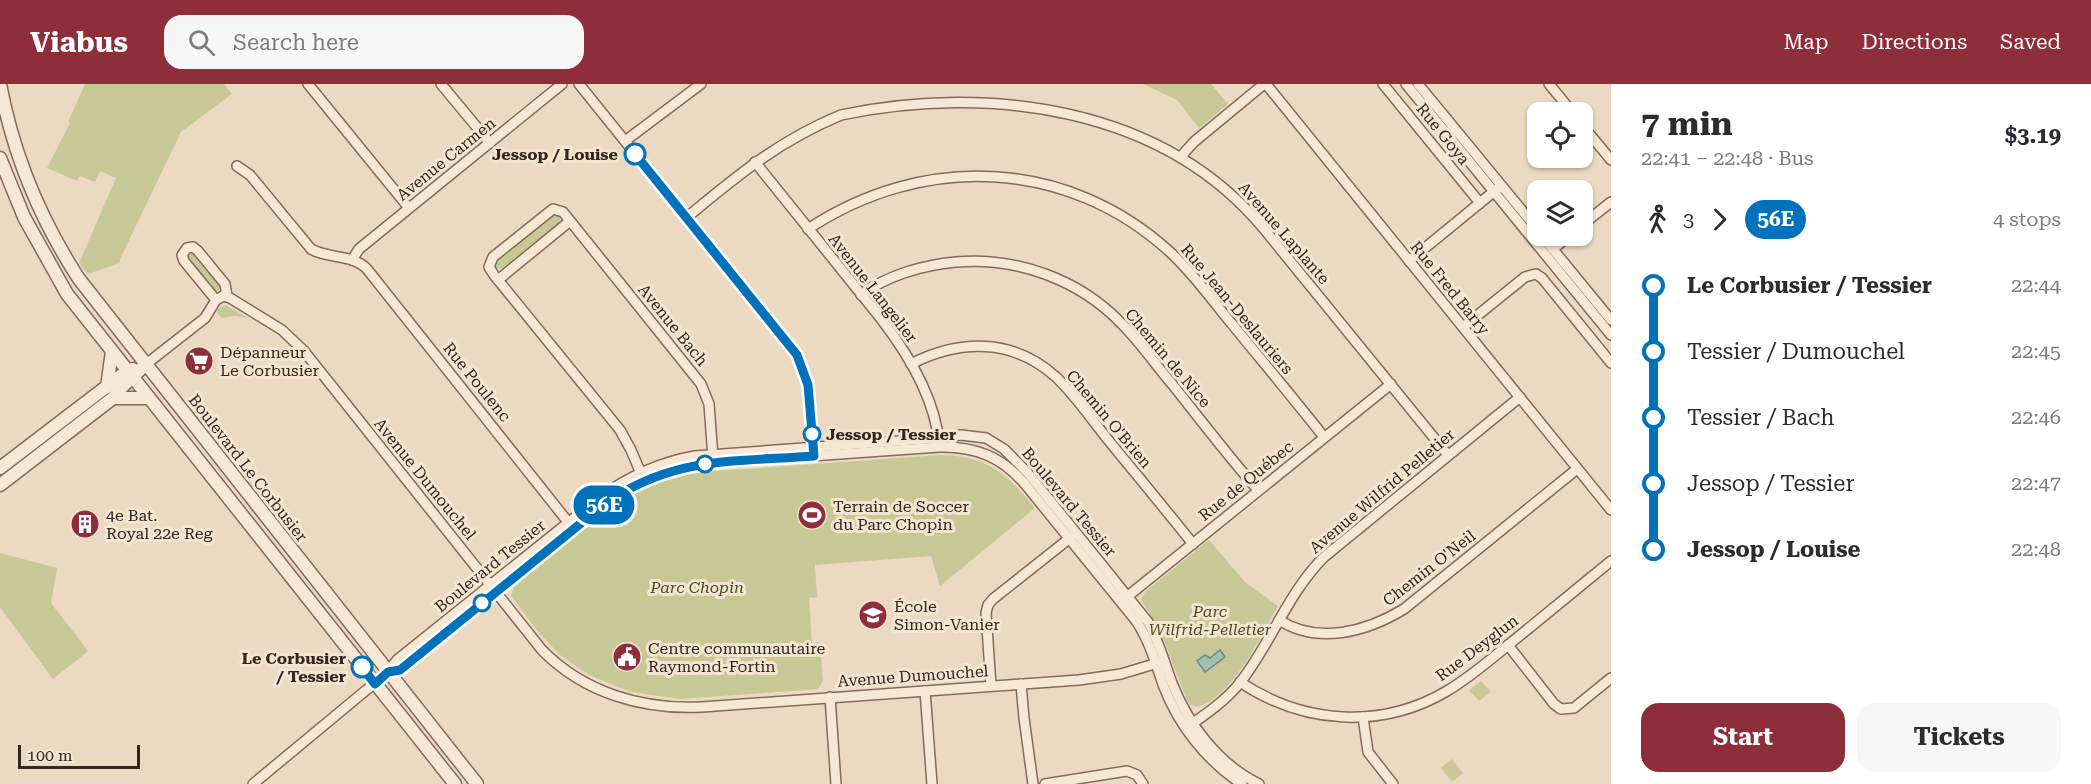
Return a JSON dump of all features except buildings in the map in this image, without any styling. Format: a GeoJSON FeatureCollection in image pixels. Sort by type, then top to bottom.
{"type":"FeatureCollection","features":[{"type":"Feature","properties":{"kind":"street","name":"Boulevard Le Corbusier"},"geometry":{"type":"LineString","coordinates":[[0,84],[19,157],[33,195],[62,252],[89,293],[477,784]]}},
{"type":"Feature","properties":{"kind":"street"},"geometry":{"type":"LineString","coordinates":[[308,84],[409,208]]}},
{"type":"Feature","properties":{"kind":"street"},"geometry":{"type":"LineString","coordinates":[[441,84],[490,143]]}},
{"type":"Feature","properties":{"kind":"street","name":"Avenue Carmen"},"geometry":{"type":"LineString","coordinates":[[352,260],[359,249],[562,84]]}},
{"type":"Feature","properties":{"kind":"street"},"geometry":{"type":"LineString","coordinates":[[579,84],[789,343],[800,360],[808,385],[813,452]]}},
{"type":"Feature","properties":{"kind":"street"},"geometry":{"type":"LineString","coordinates":[[625,141],[701,84]]}},
{"type":"Feature","properties":{"kind":"street"},"geometry":{"type":"LineString","coordinates":[[1183,154],[1195,141],[1265,84]]}},
{"type":"Feature","properties":{"kind":"street","name":"Rue Fred Barry"},"geometry":{"type":"LineString","coordinates":[[1265,84],[1577,469],[1610,505]]}},
{"type":"Feature","properties":{"kind":"street","name":"Rue Goya"},"geometry":{"type":"LineString","coordinates":[[1383,84],[1480,203]]}},
{"type":"Feature","properties":{"kind":"street"},"geometry":{"type":"LineString","coordinates":[[1406,84],[1527,219]]}},
{"type":"Feature","properties":{"kind":"street"},"geometry":{"type":"LineString","coordinates":[[1418,84],[1611,335]]}},
{"type":"Feature","properties":{"kind":"street"},"geometry":{"type":"LineString","coordinates":[[1549,84],[1564,102]]}},
{"type":"Feature","properties":{"kind":"street"},"geometry":{"type":"LineString","coordinates":[[686,218],[781,144],[841,115],[914,95]]}},
{"type":"Feature","properties":{"kind":"street","name":"Avenue Laplante"},"geometry":{"type":"LineString","coordinates":[[1110,116],[1183,154],[1227,189],[1251,213],[1448,455]]}},
{"type":"Feature","properties":{"kind":"street"},"geometry":{"type":"LineString","coordinates":[[1593,138],[1611,160]]}},
{"type":"Feature","properties":{"kind":"street","name":"Boulevard Le Corbusier"},"geometry":{"type":"LineString","coordinates":[[19,157],[1,166],[48,264],[67,294],[455,784]]}},
{"type":"Feature","properties":{"kind":"street","name":"Avenue Langelier"},"geometry":{"type":"LineString","coordinates":[[755,162],[889,329],[911,364],[928,404],[939,443]]}},
{"type":"Feature","properties":{"kind":"street"},"geometry":{"type":"LineString","coordinates":[[237,166],[250,176],[310,249],[324,255],[352,260]]}},
{"type":"Feature","properties":{"kind":"street","name":"Rue Jean-Deslauriers"},"geometry":{"type":"LineString","coordinates":[[808,229],[844,207],[879,192],[944,177],[982,176],[1020,179],[1084,197],[1126,219],[1172,254],[1197,281],[1324,437]]}},
{"type":"Feature","properties":{"kind":"street"},"geometry":{"type":"LineString","coordinates":[[1409,261],[1498,189]]}},
{"type":"Feature","properties":{"kind":"street"},"geometry":{"type":"LineString","coordinates":[[1593,216],[1611,202]]}},
{"type":"Feature","properties":{"kind":"street"},"geometry":{"type":"LineString","coordinates":[[498,280],[570,221],[560,210],[551,210],[493,257],[489,267],[498,280],[620,430],[643,476]]}},
{"type":"Feature","properties":{"kind":"street","name":"Avenue Bach"},"geometry":{"type":"LineString","coordinates":[[570,221],[701,384],[709,404],[713,459]]}},
{"type":"Feature","properties":{"kind":"street"},"geometry":{"type":"LineString","coordinates":[[1550,246],[1611,320]]}},
{"type":"Feature","properties":{"kind":"street"},"geometry":{"type":"LineString","coordinates":[[1553,249],[1557,246]]}},
{"type":"Feature","properties":{"kind":"street"},"geometry":{"type":"LineString","coordinates":[[0,468],[107,387],[145,365],[205,318],[216,300],[227,296],[225,284],[198,251],[193,247],[187,248],[182,255],[184,261],[216,300]]}},
{"type":"Feature","properties":{"kind":"street","name":"Rue Poulenc"},"geometry":{"type":"LineString","coordinates":[[352,260],[359,262],[367,269],[571,525]]}},
{"type":"Feature","properties":{"kind":"street","name":"Chemin de Nice"},"geometry":{"type":"LineString","coordinates":[[861,295],[913,271],[960,262],[988,262],[1016,266],[1043,273],[1069,284],[1094,299],[1122,324],[1258,490]]}},
{"type":"Feature","properties":{"kind":"street"},"geometry":{"type":"LineString","coordinates":[[1463,327],[1525,277],[1534,274],[1542,278],[1611,363]]}},
{"type":"Feature","properties":{"kind":"street","name":"Avenue Dumouchel"},"geometry":{"type":"LineString","coordinates":[[227,296],[282,330],[298,344],[537,645],[553,661],[586,683],[618,697],[651,705],[676,707],[830,698],[1109,676],[1160,662]]}},
{"type":"Feature","properties":{"kind":"street","name":"Chemin O'Brien"},"geometry":{"type":"LineString","coordinates":[[911,364],[941,351],[977,346],[1014,352],[1040,365],[1067,390],[1193,544]]}},
{"type":"Feature","properties":{"kind":"street"},"geometry":{"type":"LineString","coordinates":[[107,387],[111,351]]}},
{"type":"Feature","properties":{"kind":"street"},"geometry":{"type":"LineString","coordinates":[[0,485],[113,398],[130,374]]}},
{"type":"Feature","properties":{"kind":"street","name":"Rue de Québec"},"geometry":{"type":"LineString","coordinates":[[1125,599],[1391,384]]}},
{"type":"Feature","properties":{"kind":"street","name":"Avenue Wilfrid Pelletier"},"geometry":{"type":"LineString","coordinates":[[1189,725],[1228,695],[1240,682],[1303,580],[1324,557],[1520,397]]}},
{"type":"Feature","properties":{"kind":"street"},"geometry":{"type":"LineString","coordinates":[[113,398],[149,398]]}},
{"type":"Feature","properties":{"kind":"street","name":"Boulevard Tessier"},"geometry":{"type":"LineString","coordinates":[[939,443],[961,435],[976,435],[991,440],[1004,449],[1027,472],[1125,599],[1176,692],[1189,725],[1212,760],[1242,784]]}},
{"type":"Feature","properties":{"kind":"street","name":"Boulevard Tessier"},"geometry":{"type":"LineString","coordinates":[[254,784],[388,672],[400,670],[493,588],[571,525],[643,476],[679,459],[713,459],[939,443],[974,449],[991,455],[1008,466],[1125,599]]}},
{"type":"Feature","properties":{"kind":"street","name":"Chemin O'Neil"},"geometry":{"type":"LineString","coordinates":[[1279,620],[1299,630],[1324,633],[1354,631],[1384,621],[1404,609],[1577,469]]}},
{"type":"Feature","properties":{"kind":"street"},"geometry":{"type":"LineString","coordinates":[[991,686],[986,615],[988,605],[1070,538]]}},
{"type":"Feature","properties":{"kind":"street","name":"Rue Deyglun"},"geometry":{"type":"LineString","coordinates":[[1240,682],[1267,698],[1306,712],[1332,717],[1363,717],[1400,711],[1437,696],[1464,680],[1611,561]]}},
{"type":"Feature","properties":{"kind":"street"},"geometry":{"type":"LineString","coordinates":[[1508,645],[1554,704],[1561,708],[1574,708],[1611,678]]}},
{"type":"Feature","properties":{"kind":"street"},"geometry":{"type":"LineString","coordinates":[[1021,684],[1033,784]]}},
{"type":"Feature","properties":{"kind":"street"},"geometry":{"type":"LineString","coordinates":[[925,691],[932,784]]}},
{"type":"Feature","properties":{"kind":"street"},"geometry":{"type":"LineString","coordinates":[[830,698],[836,784]]}},
{"type":"Feature","properties":{"kind":"street"},"geometry":{"type":"LineString","coordinates":[[1363,717],[1368,752],[1393,784]]}},
{"type":"Feature","properties":{"kind":"street","name":"Boulevard Tessier"},"geometry":{"type":"LineString","coordinates":[[1189,725],[1226,762],[1259,784]]}},
{"type":"Feature","properties":{"kind":"street"},"geometry":{"type":"LineString","coordinates":[[1045,784],[1127,771],[1137,775],[1143,784]]}},
{"type":"Feature","properties":{"kind":"green space"},"geometry":{"type":"Polygon","coordinates":[[[85,84],[224,84],[232,94],[181,132],[120,263],[88,274],[79,263],[116,178],[100,171],[95,182],[80,176],[77,181],[47,168],[70,123],[68,122],[85,84]]]}},
{"type":"Feature","properties":{"kind":"green space"},"geometry":{"type":"Polygon","coordinates":[[[1143,84],[1211,84],[1228,104],[1199,128],[1177,100],[1143,84]]]}},
{"type":"Feature","properties":{"kind":"green space"},"geometry":{"type":"Polygon","coordinates":[[[556,215],[560,218],[559,224],[504,269],[496,268],[495,264],[498,259],[551,216],[556,215]]]}},
{"type":"Feature","properties":{"kind":"green space"},"geometry":{"type":"Polygon","coordinates":[[[194,252],[221,286],[219,291],[214,291],[211,286],[213,284],[210,285],[189,259],[189,255],[194,252]]]}},
{"type":"Feature","properties":{"kind":"green space"},"geometry":{"type":"Polygon","coordinates":[[[225,305],[248,318],[235,316],[222,318],[217,313],[218,309],[225,305]]]}},
{"type":"Feature","properties":{"kind":"green space","name":"Parc Chopin"},"geometry":{"type":"Polygon","coordinates":[[[941,455],[972,459],[995,469],[1035,508],[940,586],[931,556],[815,565],[817,597],[809,598],[812,643],[820,642],[823,681],[818,689],[680,699],[631,692],[589,675],[560,655],[539,633],[511,596],[514,587],[601,516],[650,487],[676,477],[703,472],[941,455]]]}},
{"type":"Feature","properties":{"kind":"green space","name":"Parc Wilfrid-Pelletier"},"geometry":{"type":"Polygon","coordinates":[[[1209,540],[1245,582],[1278,606],[1245,664],[1234,678],[1223,691],[1197,707],[1191,705],[1187,700],[1159,628],[1141,600],[1145,592],[1209,540]]]}},
{"type":"Feature","properties":{"kind":"green space"},"geometry":{"type":"Polygon","coordinates":[[[0,553],[57,568],[51,603],[88,651],[53,679],[0,607],[0,553]]]}},
{"type":"Feature","properties":{"kind":"green space"},"geometry":{"type":"Polygon","coordinates":[[[1481,681],[1491,692],[1479,701],[1469,690],[1481,681]]]}},
{"type":"Feature","properties":{"kind":"green space"},"geometry":{"type":"Polygon","coordinates":[[[1452,759],[1463,773],[1452,782],[1441,768],[1452,759]]]}},
{"type":"Feature","properties":{"kind":"shaded area"},"geometry":{"type":"Polygon","coordinates":[[[1220,650],[1225,657],[1205,672],[1197,661],[1205,655],[1210,658],[1220,650]]]}},
{"type":"Feature","properties":{"kind":"bus line","name":"56E"},"geometry":{"type":"LineString","coordinates":[[362,667],[375,684],[388,672],[400,670],[601,507],[644,480],[693,465],[814,456],[807,378],[797,355],[635,154]]}},
{"type":"Feature","properties":{"kind":"place","name":"Jessop / Louise"},"geometry":{"type":"Point","coordinates":[635,154]}},
{"type":"Feature","properties":{"kind":"place","name":"Dépanneur Le Corbusier"},"geometry":{"type":"Point","coordinates":[199,361]}},
{"type":"Feature","properties":{"kind":"place","name":"Jessop / Tessier"},"geometry":{"type":"Point","coordinates":[812,434]}},
{"type":"Feature","properties":{"kind":"place","name":"Terrain de Soccer du Parc Chopin"},"geometry":{"type":"Point","coordinates":[812,515]}},
{"type":"Feature","properties":{"kind":"place","name":"4e Bat. Royal 22e Reg"},"geometry":{"type":"Point","coordinates":[85,524]}},
{"type":"Feature","properties":{"kind":"place","name":"École Simon-Vanier"},"geometry":{"type":"Point","coordinates":[873,615]}},
{"type":"Feature","properties":{"kind":"place","name":"Centre communautaire Raymond-Fortin"},"geometry":{"type":"Point","coordinates":[627,657]}},
{"type":"Feature","properties":{"kind":"place","name":"Le Corbusier / Tessier"},"geometry":{"type":"Point","coordinates":[362,667]}}]}
